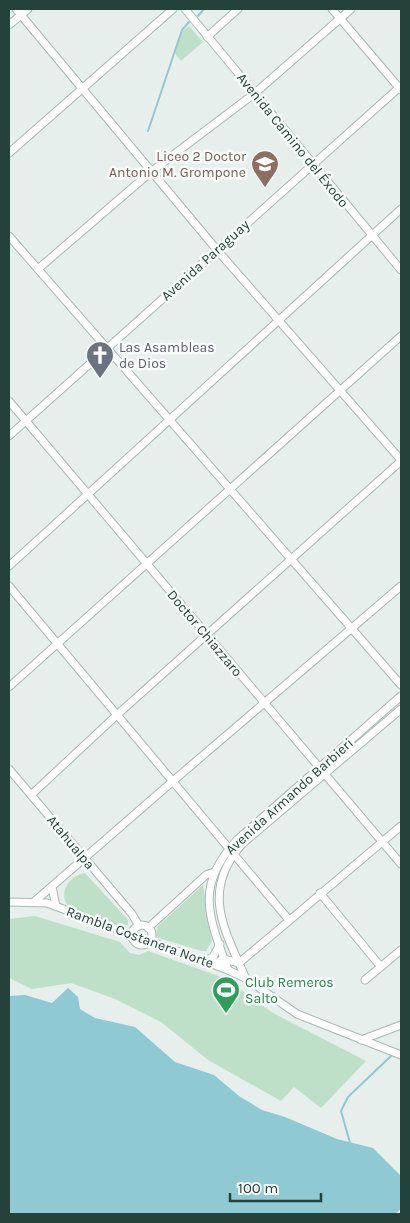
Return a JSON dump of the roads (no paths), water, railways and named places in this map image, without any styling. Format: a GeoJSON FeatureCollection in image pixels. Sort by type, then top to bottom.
{"type":"FeatureCollection","features":[{"type":"Feature","properties":{"kind":"street"},"geometry":{"type":"LineString","coordinates":[[16,9],[84,88],[217,250],[342,390],[401,461],[118,714],[31,795]]}},
{"type":"Feature","properties":{"kind":"street"},"geometry":{"type":"LineString","coordinates":[[9,25],[28,9]]}},
{"type":"Feature","properties":{"kind":"street"},"geometry":{"type":"LineString","coordinates":[[9,153],[173,9]]}},
{"type":"Feature","properties":{"kind":"street","name":"Avenida Camino del Éxodo"},"geometry":{"type":"LineString","coordinates":[[185,9],[401,270]]}},
{"type":"Feature","properties":{"kind":"street"},"geometry":{"type":"LineString","coordinates":[[207,37],[238,9]]}},
{"type":"Feature","properties":{"kind":"street"},"geometry":{"type":"LineString","coordinates":[[332,9],[401,88]]}},
{"type":"Feature","properties":{"kind":"street"},"geometry":{"type":"LineString","coordinates":[[38,269],[152,171],[255,93],[351,9]]}},
{"type":"Feature","properties":{"kind":"street","name":"Avenida Paraguay"},"geometry":{"type":"LineString","coordinates":[[9,436],[312,164],[401,88]]}},
{"type":"Feature","properties":{"kind":"street"},"geometry":{"type":"LineString","coordinates":[[9,566],[401,209]]}},
{"type":"Feature","properties":{"kind":"street"},"geometry":{"type":"LineString","coordinates":[[9,236],[169,422],[401,685]]}},
{"type":"Feature","properties":{"kind":"street"},"geometry":{"type":"LineString","coordinates":[[9,687],[56,642],[230,490],[401,336]]}},
{"type":"Feature","properties":{"kind":"street","name":"Doctor Chiazzaro"},"geometry":{"type":"LineString","coordinates":[[9,401],[401,864]]}},
{"type":"Feature","properties":{"kind":"street"},"geometry":{"type":"LineString","coordinates":[[9,586],[289,920]]}},
{"type":"Feature","properties":{"kind":"street"},"geometry":{"type":"LineString","coordinates":[[36,901],[401,586]]}},
{"type":"Feature","properties":{"kind":"street","name":"Avenida Armando Barbieri"},"geometry":{"type":"LineString","coordinates":[[247,979],[232,950],[219,911],[222,874],[231,851],[319,768],[401,696]]}},
{"type":"Feature","properties":{"kind":"street","name":"Avenida Armando Barbieri"},"geometry":{"type":"LineString","coordinates":[[228,970],[210,911],[209,891],[213,872],[219,859],[242,844],[401,710]]}},
{"type":"Feature","properties":{"kind":"street","name":"Atahualpa"},"geometry":{"type":"LineString","coordinates":[[9,769],[132,914],[139,926]]}},
{"type":"Feature","properties":{"kind":"street"},"geometry":{"type":"LineString","coordinates":[[213,964],[224,958],[239,962],[401,826]]}},
{"type":"Feature","properties":{"kind":"street"},"geometry":{"type":"LineString","coordinates":[[148,928],[206,875],[213,872],[222,874]]}},
{"type":"Feature","properties":{"kind":"street"},"geometry":{"type":"LineString","coordinates":[[52,887],[56,906]]}},
{"type":"Feature","properties":{"kind":"street"},"geometry":{"type":"LineString","coordinates":[[320,893],[381,967]]}},
{"type":"Feature","properties":{"kind":"street","name":"Rambla Costanera Norte"},"geometry":{"type":"LineString","coordinates":[[9,902],[36,901],[56,906],[132,933]]}},
{"type":"Feature","properties":{"kind":"street"},"geometry":{"type":"LineString","coordinates":[[139,926],[148,928],[152,935],[150,941],[145,945],[139,945],[132,939],[132,933],[139,926]]}},
{"type":"Feature","properties":{"kind":"street","name":"Rambla Costanera Norte"},"geometry":{"type":"LineString","coordinates":[[150,941],[228,970],[247,979],[297,1014],[401,1055]]}},
{"type":"Feature","properties":{"kind":"street"},"geometry":{"type":"LineString","coordinates":[[205,961],[213,957],[220,944]]}},
{"type":"Feature","properties":{"kind":"street"},"geometry":{"type":"LineString","coordinates":[[365,980],[401,950]]}},
{"type":"Feature","properties":{"kind":"street"},"geometry":{"type":"LineString","coordinates":[[361,1040],[401,1025]]}},
{"type":"Feature","properties":{"kind":"water"},"geometry":{"type":"Polygon","coordinates":[[[68,988],[78,997],[80,1009],[95,1018],[135,1027],[175,1062],[214,1075],[239,1096],[262,1110],[285,1117],[337,1139],[373,1148],[401,1176],[401,1209],[395,1214],[9,1214],[9,996],[25,995],[52,1003],[68,988]]]}},
{"type":"Feature","properties":{"kind":"waterway"},"geometry":{"type":"LineString","coordinates":[[198,16],[204,9]]}},
{"type":"Feature","properties":{"kind":"waterway"},"geometry":{"type":"LineString","coordinates":[[148,131],[182,30],[189,22]]}},
{"type":"Feature","properties":{"kind":"waterway"},"geometry":{"type":"LineString","coordinates":[[350,1143],[341,1111],[348,1097],[392,1055]]}},
{"type":"Feature","properties":{"kind":"place","name":"Liceo 2 Doctor Antonio M. Grompone"},"geometry":{"type":"Point","coordinates":[265,188]}},
{"type":"Feature","properties":{"kind":"place","name":"Las Asambleas de Dios"},"geometry":{"type":"Point","coordinates":[100,379]}},
{"type":"Feature","properties":{"kind":"place","name":"Club Remeros Salto"},"geometry":{"type":"Point","coordinates":[226,1014]}}]}
